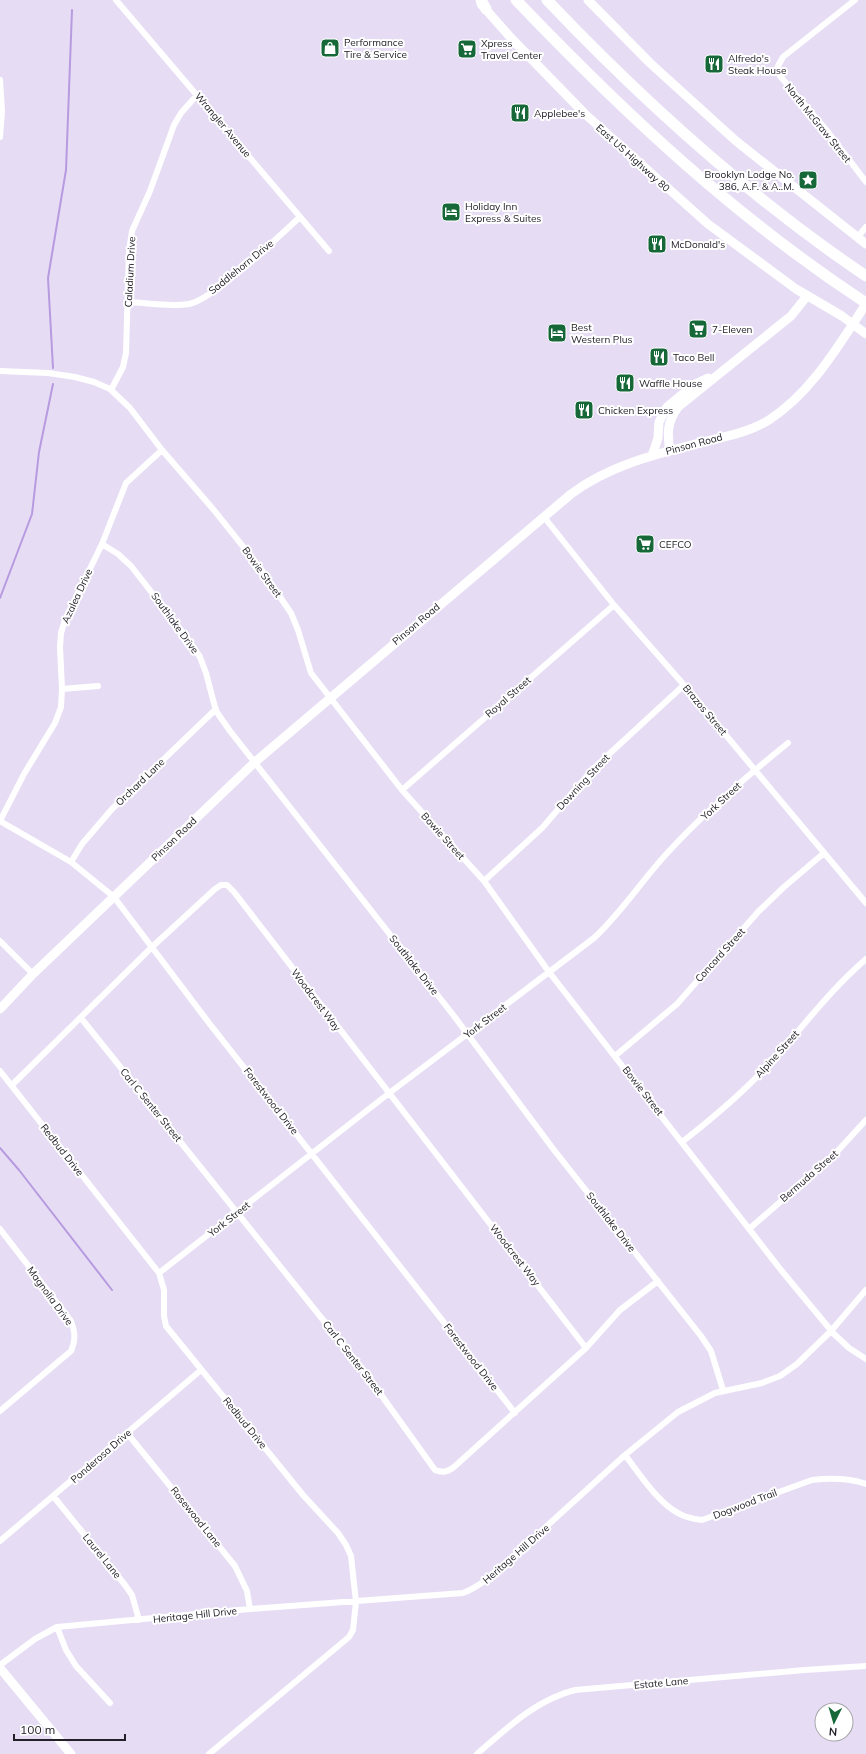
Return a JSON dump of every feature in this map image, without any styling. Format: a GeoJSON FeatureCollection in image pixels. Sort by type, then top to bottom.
{"type":"FeatureCollection","features":[{"type":"Feature","properties":{"kind":"highway"},"geometry":{"type":"LineString","coordinates":[[516,0],[600,86],[677,158],[775,238],[866,304]]}},
{"type":"Feature","properties":{"kind":"highway"},"geometry":{"type":"LineString","coordinates":[[547,0],[633,87],[702,149],[790,221],[866,276]]}},
{"type":"Feature","properties":{"kind":"main road","name":"East US Highway 80"},"geometry":{"type":"LineString","coordinates":[[477,0],[483,4],[512,39],[585,114],[708,224],[807,296],[838,314],[866,334]]}},
{"type":"Feature","properties":{"kind":"main road"},"geometry":{"type":"LineString","coordinates":[[588,0],[650,63],[736,141],[866,244]]}},
{"type":"Feature","properties":{"kind":"main road"},"geometry":{"type":"LineString","coordinates":[[670,451],[668,427],[674,412],[683,402],[790,316],[807,296]]}},
{"type":"Feature","properties":{"kind":"main road","name":"Pinson Road"},"geometry":{"type":"LineString","coordinates":[[0,1009],[33,974],[255,762],[571,494],[597,477],[621,466],[731,434],[768,420],[805,390],[866,304]]}},
{"type":"Feature","properties":{"kind":"main road"},"geometry":{"type":"LineString","coordinates":[[652,456],[658,438],[659,422],[667,407],[695,384],[719,374]]}},
{"type":"Feature","properties":{"kind":"main road"},"geometry":{"type":"LineString","coordinates":[[0,1666],[70,1754]]}},
{"type":"Feature","properties":{"kind":"street","name":"Wrangler Avenue"},"geometry":{"type":"LineString","coordinates":[[116,0],[329,251]]}},
{"type":"Feature","properties":{"kind":"street","name":"North McGraw Street"},"geometry":{"type":"LineString","coordinates":[[855,0],[783,57],[778,66],[780,76],[828,132],[866,182]]}},
{"type":"Feature","properties":{"kind":"street"},"geometry":{"type":"LineString","coordinates":[[0,80],[2,111],[0,137]]}},
{"type":"Feature","properties":{"kind":"street","name":"Caladium Drive"},"geometry":{"type":"LineString","coordinates":[[111,390],[123,367],[126,353],[129,251],[132,231],[150,191],[174,125],[181,113],[197,95]]}},
{"type":"Feature","properties":{"kind":"street","name":"Saddlehorn Drive"},"geometry":{"type":"LineString","coordinates":[[128,302],[190,304],[204,298],[300,217]]}},
{"type":"Feature","properties":{"kind":"street"},"geometry":{"type":"LineString","coordinates":[[857,238],[866,227]]}},
{"type":"Feature","properties":{"kind":"street","name":"Bowie Street"},"geometry":{"type":"LineString","coordinates":[[0,370],[48,373],[75,377],[94,382],[111,390],[130,408],[162,450],[261,568],[280,597],[298,630],[311,673],[331,696],[402,790],[484,881],[549,972],[748,1228],[832,1331],[849,1348],[866,1359]]}},
{"type":"Feature","properties":{"kind":"street","name":"Azalea Drive"},"geometry":{"type":"LineString","coordinates":[[0,821],[24,774],[55,723],[61,707],[62,689],[60,646],[61,633],[65,620],[102,544],[126,483],[162,450]]}},
{"type":"Feature","properties":{"kind":"street","name":"Brazos Street"},"geometry":{"type":"LineString","coordinates":[[544,517],[614,605],[684,685],[866,903]]}},
{"type":"Feature","properties":{"kind":"street","name":"Southlake Drive"},"geometry":{"type":"LineString","coordinates":[[102,544],[118,554],[131,566],[188,638],[200,657],[216,709],[255,762],[467,1035],[554,1150],[658,1281],[711,1351],[723,1390]]}},
{"type":"Feature","properties":{"kind":"street","name":"Royal Street"},"geometry":{"type":"LineString","coordinates":[[402,790],[614,605]]}},
{"type":"Feature","properties":{"kind":"street","name":"Downing Street"},"geometry":{"type":"LineString","coordinates":[[484,881],[501,868],[542,828],[594,768],[684,685]]}},
{"type":"Feature","properties":{"kind":"street"},"geometry":{"type":"LineString","coordinates":[[62,689],[98,686]]}},
{"type":"Feature","properties":{"kind":"street","name":"Orchard Lane"},"geometry":{"type":"LineString","coordinates":[[71,862],[82,844],[112,809],[216,709]]}},
{"type":"Feature","properties":{"kind":"street","name":"York Street"},"geometry":{"type":"LineString","coordinates":[[159,1273],[388,1094],[594,938],[606,927],[644,878],[672,848],[755,770],[788,743]]}},
{"type":"Feature","properties":{"kind":"street","name":"Forestwood Drive"},"geometry":{"type":"LineString","coordinates":[[0,821],[71,862],[114,897],[515,1413]]}},
{"type":"Feature","properties":{"kind":"street","name":"Concord Street"},"geometry":{"type":"LineString","coordinates":[[615,1056],[677,1004],[758,912],[784,887],[824,853]]}},
{"type":"Feature","properties":{"kind":"street","name":"Woodcrest Way"},"geometry":{"type":"LineString","coordinates":[[12,1085],[152,947],[215,889],[221,885],[227,886],[239,898],[388,1094],[586,1348]]}},
{"type":"Feature","properties":{"kind":"street"},"geometry":{"type":"LineString","coordinates":[[0,941],[33,974]]}},
{"type":"Feature","properties":{"kind":"street","name":"Alpine Street"},"geometry":{"type":"LineString","coordinates":[[682,1142],[742,1093],[791,1040],[827,995],[866,959]]}},
{"type":"Feature","properties":{"kind":"street","name":"Carl C Senter Street"},"geometry":{"type":"LineString","coordinates":[[81,1018],[364,1371],[435,1470],[447,1472],[454,1467],[586,1348],[620,1310],[658,1281]]}},
{"type":"Feature","properties":{"kind":"street","name":"Redbud Drive"},"geometry":{"type":"LineString","coordinates":[[0,1071],[159,1273],[164,1290],[164,1316],[166,1326],[303,1495],[338,1533],[352,1556],[356,1602],[353,1630],[349,1637],[209,1754]]}},
{"type":"Feature","properties":{"kind":"street","name":"Bermuda Street"},"geometry":{"type":"LineString","coordinates":[[748,1228],[833,1156],[866,1120]]}},
{"type":"Feature","properties":{"kind":"street","name":"Magnolia Drive"},"geometry":{"type":"LineString","coordinates":[[0,1229],[71,1321],[75,1332],[75,1342],[71,1351],[0,1411]]}},
{"type":"Feature","properties":{"kind":"street","name":"Heritage Hill Drive"},"geometry":{"type":"LineString","coordinates":[[0,1666],[35,1639],[57,1627],[250,1609],[463,1593],[473,1590],[485,1582],[625,1455],[678,1412],[697,1401],[723,1390],[762,1383],[780,1376],[797,1364],[832,1331],[866,1290]]}},
{"type":"Feature","properties":{"kind":"street","name":"Ponderosa Drive"},"geometry":{"type":"LineString","coordinates":[[0,1541],[54,1497],[126,1433],[201,1370]]}},
{"type":"Feature","properties":{"kind":"street","name":"Rosewood Lane"},"geometry":{"type":"LineString","coordinates":[[126,1433],[235,1566],[247,1591],[250,1609]]}},
{"type":"Feature","properties":{"kind":"street","name":"Dogwood Trail"},"geometry":{"type":"LineString","coordinates":[[625,1455],[660,1498],[677,1513],[689,1518],[702,1520],[812,1480],[825,1478],[866,1484]]}},
{"type":"Feature","properties":{"kind":"street","name":"Laurel Lane"},"geometry":{"type":"LineString","coordinates":[[54,1497],[129,1590],[136,1606],[139,1620]]}},
{"type":"Feature","properties":{"kind":"street"},"geometry":{"type":"LineString","coordinates":[[57,1627],[66,1650],[76,1666],[110,1703]]}},
{"type":"Feature","properties":{"kind":"street","name":"Estate Lane"},"geometry":{"type":"LineString","coordinates":[[477,1754],[549,1698],[575,1690],[866,1666]]}},
{"type":"Feature","properties":{"kind":"waterway"},"geometry":{"type":"LineString","coordinates":[[53,368],[48,278],[66,170],[72,10]]}},
{"type":"Feature","properties":{"kind":"waterway"},"geometry":{"type":"LineString","coordinates":[[0,598],[32,514],[39,452],[53,384]]}},
{"type":"Feature","properties":{"kind":"waterway"},"geometry":{"type":"LineString","coordinates":[[0,1148],[19,1170],[112,1290]]}},
{"type":"Feature","properties":{"kind":"place","name":"Performance Tire & Service"},"geometry":{"type":"Point","coordinates":[330,48]}},
{"type":"Feature","properties":{"kind":"place","name":"Xpress Travel Center"},"geometry":{"type":"Point","coordinates":[467,49]}},
{"type":"Feature","properties":{"kind":"place","name":"Alfredo's Steak House"},"geometry":{"type":"Point","coordinates":[714,64]}},
{"type":"Feature","properties":{"kind":"place","name":"Applebee's"},"geometry":{"type":"Point","coordinates":[520,113]}},
{"type":"Feature","properties":{"kind":"place","name":"Brooklyn Lodge No. 386, A.F. & A..M."},"geometry":{"type":"Point","coordinates":[808,180]}},
{"type":"Feature","properties":{"kind":"place","name":"Holiday Inn Express & Suites"},"geometry":{"type":"Point","coordinates":[451,212]}},
{"type":"Feature","properties":{"kind":"place","name":"McDonald's"},"geometry":{"type":"Point","coordinates":[657,244]}},
{"type":"Feature","properties":{"kind":"place","name":"7-Eleven"},"geometry":{"type":"Point","coordinates":[698,329]}},
{"type":"Feature","properties":{"kind":"place","name":"Best Western Plus"},"geometry":{"type":"Point","coordinates":[557,333]}},
{"type":"Feature","properties":{"kind":"place","name":"Taco Bell"},"geometry":{"type":"Point","coordinates":[659,357]}},
{"type":"Feature","properties":{"kind":"place","name":"Waffle House"},"geometry":{"type":"Point","coordinates":[625,383]}},
{"type":"Feature","properties":{"kind":"place","name":"Chicken Express"},"geometry":{"type":"Point","coordinates":[584,410]}},
{"type":"Feature","properties":{"kind":"place","name":"CEFCO"},"geometry":{"type":"Point","coordinates":[645,544]}}]}
